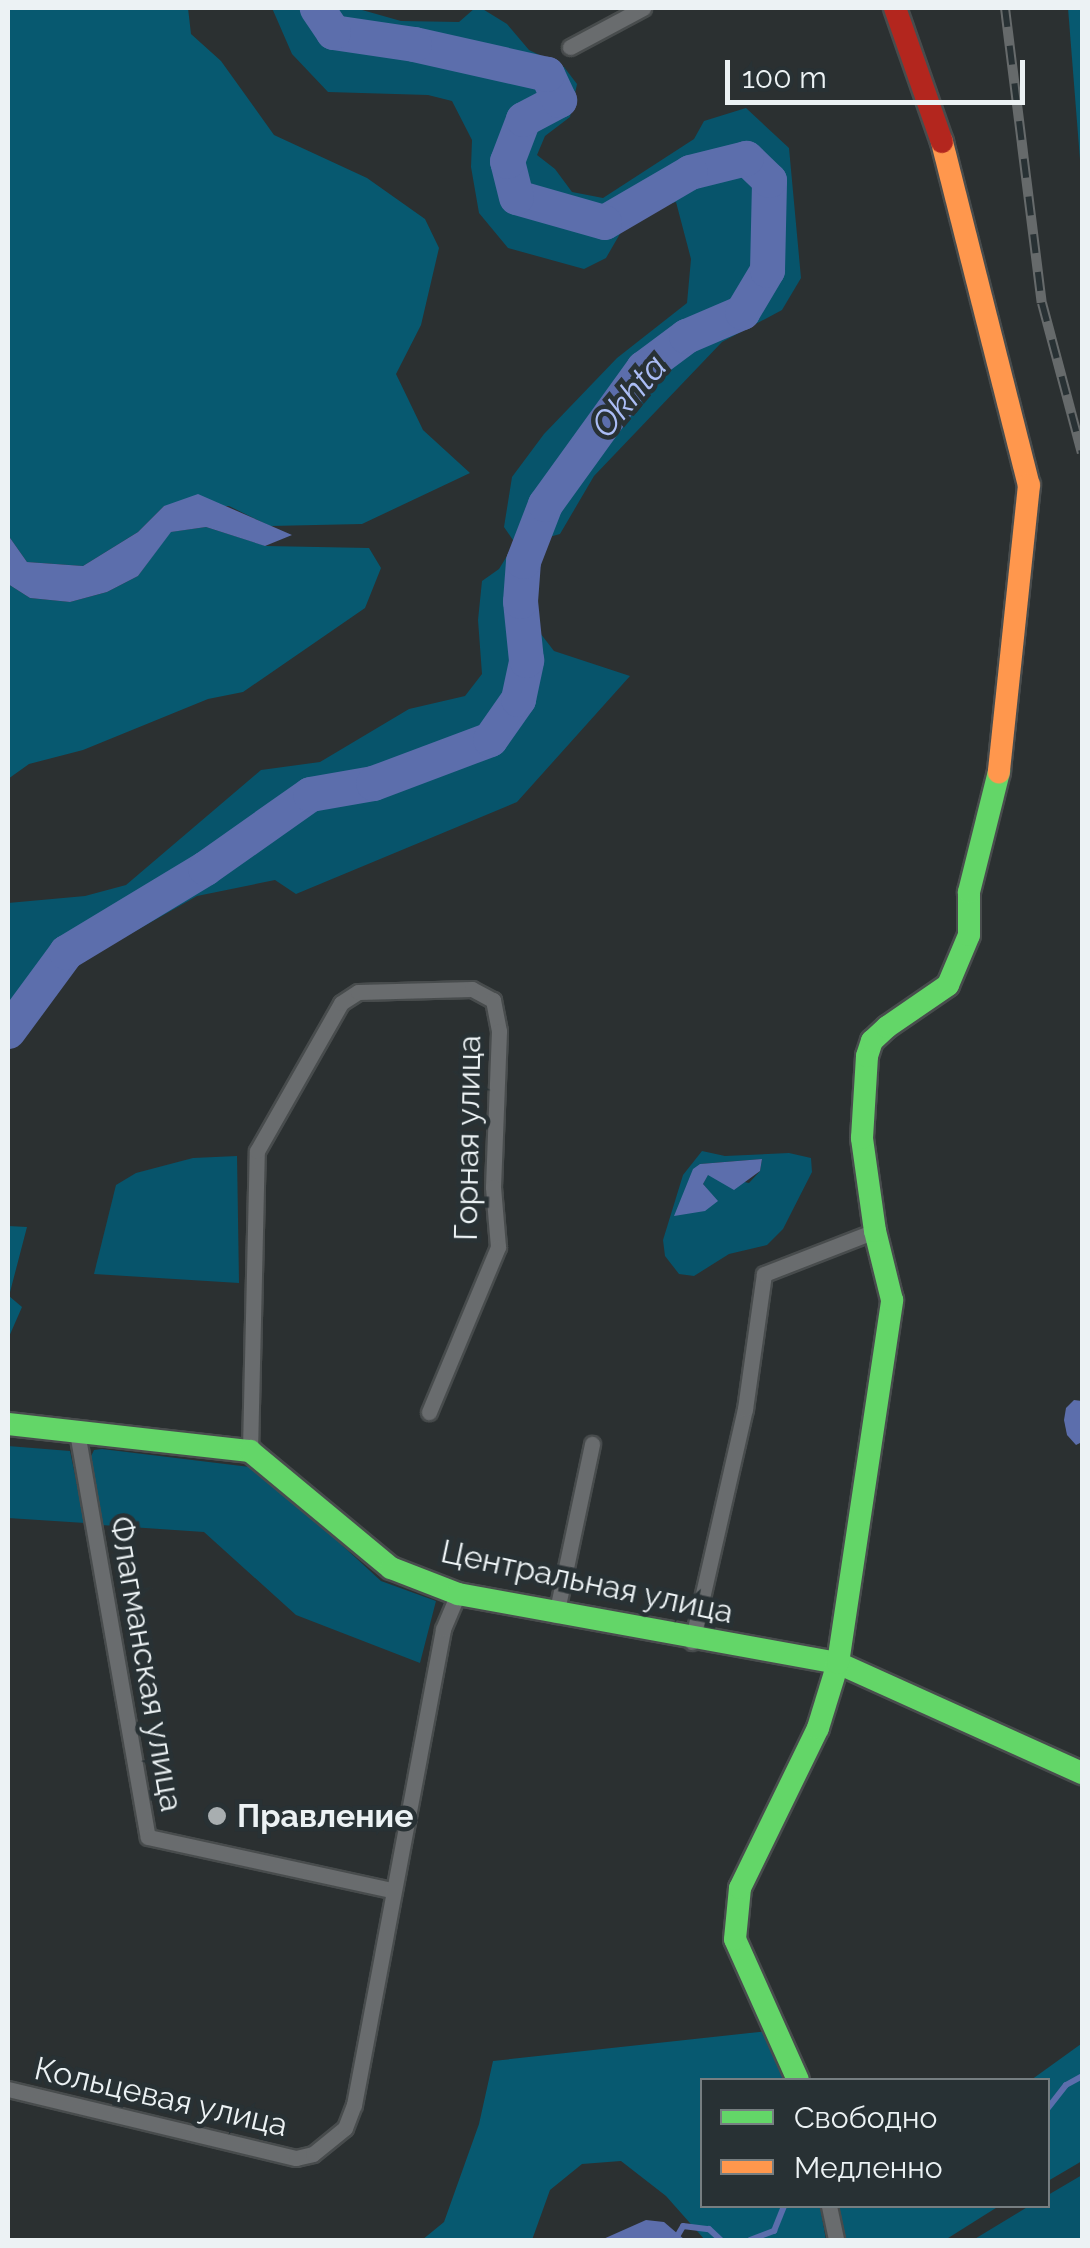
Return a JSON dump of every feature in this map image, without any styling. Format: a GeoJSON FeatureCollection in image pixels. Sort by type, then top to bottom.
{"type":"FeatureCollection","features":[{"type":"Feature","properties":{"kind":"street"},"geometry":{"type":"LineString","coordinates":[[570,47],[643,8]]}},
{"type":"Feature","properties":{"kind":"street"},"geometry":{"type":"LineString","coordinates":[[797,2078],[736,1940],[740,1888],[818,1728],[838,1662],[892,1300],[875,1231],[862,1138],[867,1056],[872,1041],[886,1027],[948,985],[969,936],[969,892],[1004,752],[1030,485],[948,159],[896,8]]}},
{"type":"Feature","properties":{"kind":"street","name":"Горная улица"},"geometry":{"type":"LineString","coordinates":[[250,1451],[257,1151],[342,1003],[358,992],[472,989],[493,1000],[499,1032],[492,1188],[498,1247],[429,1412]]}},
{"type":"Feature","properties":{"kind":"street"},"geometry":{"type":"LineString","coordinates":[[692,1642],[745,1409],[764,1274],[875,1231]]}},
{"type":"Feature","properties":{"kind":"street"},"geometry":{"type":"LineString","coordinates":[[8,1424],[250,1451]]}},
{"type":"Feature","properties":{"kind":"street","name":"Флагманская улица"},"geometry":{"type":"LineString","coordinates":[[76,1432],[148,1837],[392,1890]]}},
{"type":"Feature","properties":{"kind":"street"},"geometry":{"type":"LineString","coordinates":[[556,1615],[592,1444]]}},
{"type":"Feature","properties":{"kind":"street","name":"Центральная улица"},"geometry":{"type":"LineString","coordinates":[[250,1451],[391,1568],[458,1594],[692,1642],[838,1662],[1082,1773]]}},
{"type":"Feature","properties":{"kind":"street","name":"Кольцевая улица"},"geometry":{"type":"LineString","coordinates":[[8,2089],[296,2158],[313,2154],[345,2128],[354,2105],[443,1629],[458,1594]]}},
{"type":"Feature","properties":{"kind":"street"},"geometry":{"type":"LineString","coordinates":[[829,2208],[836,2240]]}},
{"type":"Feature","properties":{"kind":"shaded area"},"geometry":{"type":"Polygon","coordinates":[[[8,8],[188,8],[191,34],[221,61],[274,135],[367,178],[425,219],[439,248],[421,325],[396,374],[423,430],[470,473],[362,524],[270,526],[229,506],[164,506],[138,532],[83,566],[27,562],[8,535],[8,8]]]}},
{"type":"Feature","properties":{"kind":"shaded area"},"geometry":{"type":"Polygon","coordinates":[[[272,8],[355,8],[401,21],[459,22],[475,8],[481,8],[507,24],[529,50],[564,67],[577,84],[570,117],[545,136],[537,155],[555,169],[572,192],[603,198],[694,139],[704,121],[746,108],[789,148],[801,278],[782,310],[722,342],[594,476],[560,534],[531,542],[539,561],[537,629],[554,651],[630,676],[517,802],[296,894],[275,880],[197,896],[79,963],[8,1051],[8,903],[85,896],[126,885],[261,770],[320,762],[409,709],[465,696],[482,674],[478,620],[482,581],[499,569],[515,543],[504,527],[512,477],[544,434],[617,358],[687,303],[691,259],[676,202],[645,210],[621,232],[606,258],[584,269],[508,248],[479,213],[471,167],[472,140],[452,101],[428,95],[328,92],[292,54],[272,8]]]}},
{"type":"Feature","properties":{"kind":"shaded area"},"geometry":{"type":"Polygon","coordinates":[[[1068,8],[1082,8],[1082,185],[1068,8]]]}},
{"type":"Feature","properties":{"kind":"shaded area"},"geometry":{"type":"Polygon","coordinates":[[[198,494],[292,535],[265,546],[206,527],[171,532],[138,576],[107,592],[70,602],[30,598],[8,584],[8,535],[27,562],[83,566],[138,532],[164,506],[198,494]]]}},
{"type":"Feature","properties":{"kind":"shaded area"},"geometry":{"type":"Polygon","coordinates":[[[206,527],[266,546],[369,548],[381,568],[365,608],[243,692],[208,699],[83,750],[29,764],[8,779],[8,584],[30,598],[70,602],[107,592],[138,576],[170,532],[206,527]]]}},
{"type":"Feature","properties":{"kind":"shaded area"},"geometry":{"type":"Polygon","coordinates":[[[702,1151],[725,1156],[789,1153],[811,1158],[812,1172],[783,1229],[767,1245],[729,1254],[694,1276],[679,1274],[665,1256],[663,1240],[683,1175],[702,1151]],[[762,1159],[700,1164],[675,1215],[717,1201],[703,1184],[708,1174],[749,1183],[760,1171],[762,1159]]]}},
{"type":"Feature","properties":{"kind":"shaded area"},"geometry":{"type":"Polygon","coordinates":[[[237,1156],[239,1283],[94,1274],[116,1185],[136,1173],[193,1158],[237,1156]]]}},
{"type":"Feature","properties":{"kind":"shaded area"},"geometry":{"type":"Polygon","coordinates":[[[762,1159],[760,1171],[734,1190],[708,1175],[703,1184],[718,1201],[705,1211],[674,1216],[693,1169],[700,1164],[762,1159]]]}},
{"type":"Feature","properties":{"kind":"shaded area"},"geometry":{"type":"Polygon","coordinates":[[[8,1226],[27,1227],[9,1296],[22,1307],[8,1339],[8,1226]]]}},
{"type":"Feature","properties":{"kind":"shaded area"},"geometry":{"type":"Polygon","coordinates":[[[1074,1400],[1082,1401],[1082,1442],[1076,1445],[1067,1435],[1064,1420],[1066,1408],[1074,1400]]]}},
{"type":"Feature","properties":{"kind":"shaded area"},"geometry":{"type":"Polygon","coordinates":[[[8,1446],[70,1451],[85,1523],[8,1518],[8,1446]]]}},
{"type":"Feature","properties":{"kind":"shaded area"},"geometry":{"type":"Polygon","coordinates":[[[94,1450],[258,1468],[381,1581],[436,1601],[420,1663],[296,1615],[204,1532],[101,1525],[87,1465],[94,1450]]]}},
{"type":"Feature","properties":{"kind":"shaded area"},"geometry":{"type":"Polygon","coordinates":[[[768,2031],[787,2078],[700,2078],[700,2208],[820,2208],[826,2240],[705,2240],[666,2196],[621,2161],[582,2164],[550,2190],[532,2240],[422,2240],[444,2222],[479,2124],[493,2061],[768,2031]]]}},
{"type":"Feature","properties":{"kind":"shaded area"},"geometry":{"type":"Polygon","coordinates":[[[1081,2044],[1082,2161],[1050,2180],[1050,2078],[1034,2078],[1081,2044]]]}},
{"type":"Feature","properties":{"kind":"shaded area"},"geometry":{"type":"Polygon","coordinates":[[[1082,2175],[1082,2240],[973,2240],[1026,2208],[1050,2208],[1050,2194],[1082,2175]]]}},
{"type":"Feature","properties":{"kind":"shaded area"},"geometry":{"type":"Polygon","coordinates":[[[837,2208],[996,2208],[945,2240],[844,2240],[837,2208]]]}},
{"type":"Feature","properties":{"kind":"shaded area"},"geometry":{"type":"Polygon","coordinates":[[[646,2220],[664,2222],[685,2240],[601,2240],[646,2220]]]}},
{"type":"Feature","properties":{"kind":"waterway","name":"Okhta"},"geometry":{"type":"LineString","coordinates":[[8,1031],[66,952],[205,868],[310,794],[373,783],[490,739],[518,699],[526,660],[520,601],[523,561],[545,504],[643,368],[686,336],[742,312],[767,270],[769,180],[746,158],[690,172],[604,222],[516,197],[507,161],[523,119],[559,100],[547,74],[414,44],[333,32],[317,8]]}},
{"type":"Feature","properties":{"kind":"waterway"},"geometry":{"type":"LineString","coordinates":[[1050,2105],[1066,2085],[1082,2076]]}},
{"type":"Feature","properties":{"kind":"waterway"},"geometry":{"type":"LineString","coordinates":[[750,2240],[774,2231],[783,2208]]}},
{"type":"Feature","properties":{"kind":"waterway"},"geometry":{"type":"LineString","coordinates":[[675,2240],[683,2226],[709,2229],[721,2240]]}},
{"type":"Feature","properties":{"kind":"railway"},"geometry":{"type":"LineString","coordinates":[[1005,8],[1042,303],[1082,453]]}},
{"type":"Feature","properties":{"kind":"traffic: fast"},"geometry":{"type":"LineString","coordinates":[[797,2078],[735,1939],[740,1888],[818,1728],[838,1663],[892,1300],[875,1231],[862,1138],[867,1056],[872,1041],[887,1027],[948,985],[969,935],[969,892],[999,772]]}},
{"type":"Feature","properties":{"kind":"traffic: fast"},"geometry":{"type":"LineString","coordinates":[[8,1424],[250,1451],[391,1568],[458,1594],[838,1663],[1082,1773]]}},
{"type":"Feature","properties":{"kind":"traffic: slow"},"geometry":{"type":"LineString","coordinates":[[942,142],[1029,485],[999,772]]}},
{"type":"Feature","properties":{"kind":"traffic: jam"},"geometry":{"type":"LineString","coordinates":[[895,8],[942,142]]}},
{"type":"Feature","properties":{"kind":"place","name":"Правление"},"geometry":{"type":"Point","coordinates":[217,1816]}}]}
